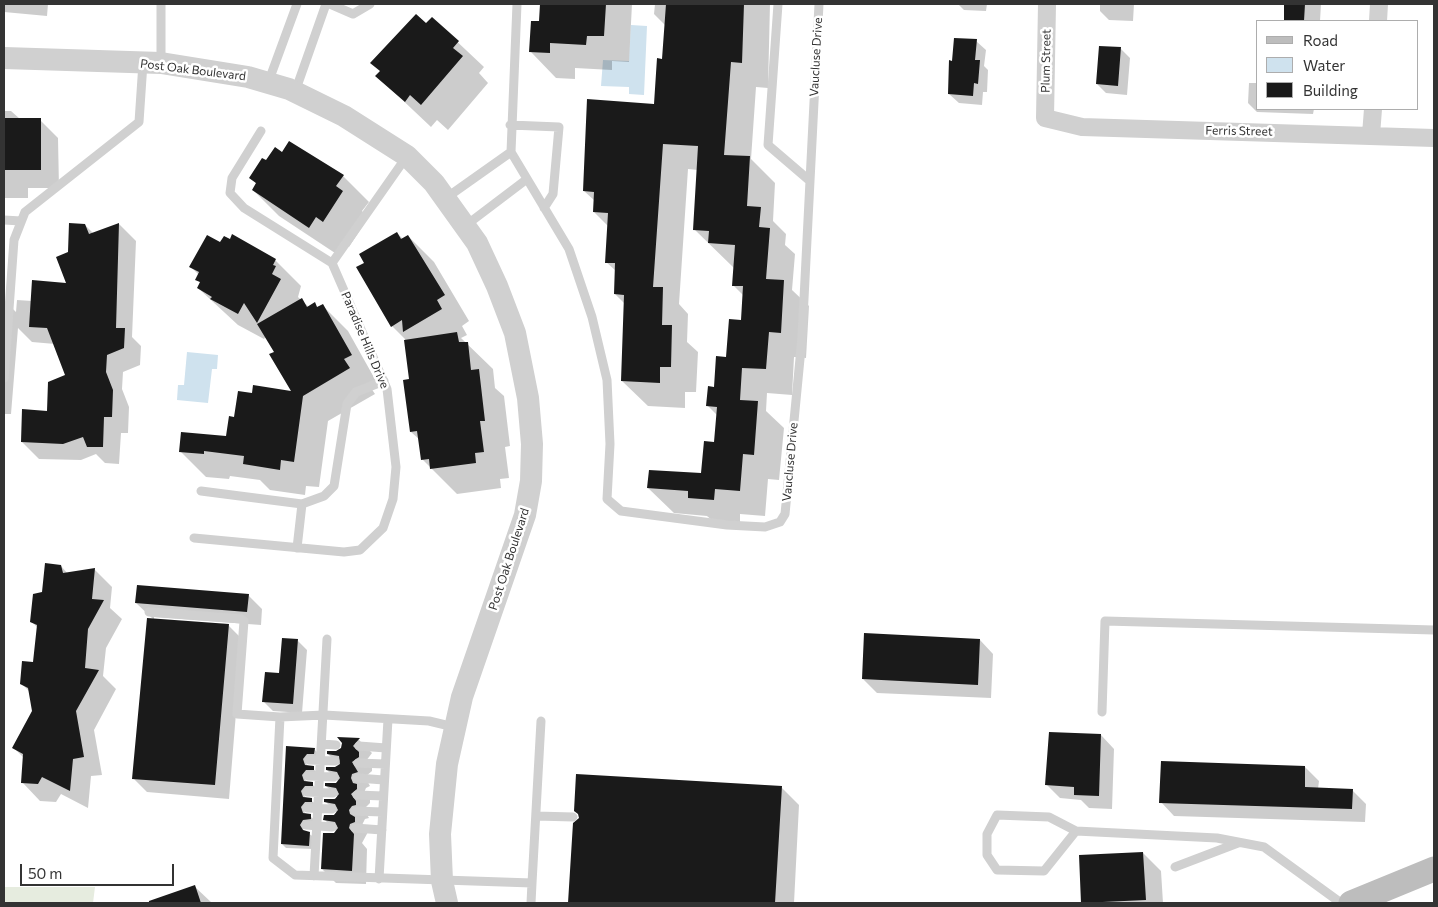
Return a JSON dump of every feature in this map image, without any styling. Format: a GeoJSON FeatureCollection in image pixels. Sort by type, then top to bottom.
{"type":"FeatureCollection","features":[{"type":"Feature","properties":{"kind":"main road"},"geometry":{"type":"LineString","coordinates":[[1351,903],[1434,869]]}},
{"type":"Feature","properties":{"kind":"street","name":"Plum Street"},"geometry":{"type":"LineString","coordinates":[[1045,118],[1047,4]]}},
{"type":"Feature","properties":{"kind":"street"},"geometry":{"type":"LineString","coordinates":[[1378,20],[1380,4]]}},
{"type":"Feature","properties":{"kind":"street","name":"Post Oak Boulevard"},"geometry":{"type":"LineString","coordinates":[[4,58],[152,63],[248,77],[295,92],[344,116],[407,156],[434,183],[477,243],[515,333],[528,398],[532,444],[532,472],[525,515],[462,697],[447,764],[440,834],[442,881],[447,903]]}},
{"type":"Feature","properties":{"kind":"street"},"geometry":{"type":"LineString","coordinates":[[1371,135],[1373,110]]}},
{"type":"Feature","properties":{"kind":"street","name":"Ferris Street"},"geometry":{"type":"LineString","coordinates":[[1045,118],[1082,128],[1434,138]]}},
{"type":"Feature","properties":{"kind":"lane"},"geometry":{"type":"LineString","coordinates":[[4,378],[14,240],[25,212],[140,122],[161,4]]}},
{"type":"Feature","properties":{"kind":"lane"},"geometry":{"type":"LineString","coordinates":[[268,83],[297,4]]}},
{"type":"Feature","properties":{"kind":"lane"},"geometry":{"type":"LineString","coordinates":[[295,92],[328,4],[353,14],[370,4]]}},
{"type":"Feature","properties":{"kind":"lane"},"geometry":{"type":"LineString","coordinates":[[445,199],[510,152],[517,4]]}},
{"type":"Feature","properties":{"kind":"lane"},"geometry":{"type":"LineString","coordinates":[[778,4],[768,146],[810,181]]}},
{"type":"Feature","properties":{"kind":"lane","name":"Vaucluse Drive"},"geometry":{"type":"LineString","coordinates":[[510,152],[569,250],[592,317],[607,380],[610,444],[607,499],[621,511],[727,525],[765,527],[780,522],[785,514],[802,338],[819,4]]}},
{"type":"Feature","properties":{"kind":"lane"},"geometry":{"type":"LineString","coordinates":[[510,125],[559,127],[553,194],[544,208]]}},
{"type":"Feature","properties":{"kind":"lane"},"geometry":{"type":"LineString","coordinates":[[261,130],[232,178],[230,193],[244,208],[332,263],[407,156]]}},
{"type":"Feature","properties":{"kind":"lane"},"geometry":{"type":"LineString","coordinates":[[464,226],[527,179]]}},
{"type":"Feature","properties":{"kind":"lane"},"geometry":{"type":"LineString","coordinates":[[4,220],[21,222]]}},
{"type":"Feature","properties":{"kind":"lane","name":"Paradise Hills Drive"},"geometry":{"type":"LineString","coordinates":[[194,538],[344,552],[360,550],[383,528],[393,500],[396,467],[387,389],[332,263]]}},
{"type":"Feature","properties":{"kind":"lane"},"geometry":{"type":"LineString","coordinates":[[201,492],[302,504],[324,496],[334,486],[347,404],[356,392],[384,381]]}},
{"type":"Feature","properties":{"kind":"lane"},"geometry":{"type":"LineString","coordinates":[[297,548],[302,504]]}},
{"type":"Feature","properties":{"kind":"lane"},"geometry":{"type":"LineString","coordinates":[[149,612],[241,618],[244,622],[244,641],[237,714],[280,717],[324,715],[429,721],[455,727]]}},
{"type":"Feature","properties":{"kind":"lane"},"geometry":{"type":"LineString","coordinates":[[1102,712],[1105,621],[1434,630]]}},
{"type":"Feature","properties":{"kind":"lane"},"geometry":{"type":"LineString","coordinates":[[314,876],[327,639]]}},
{"type":"Feature","properties":{"kind":"lane"},"geometry":{"type":"LineString","coordinates":[[280,717],[282,758],[278,824],[273,858],[295,875],[532,883]]}},
{"type":"Feature","properties":{"kind":"lane"},"geometry":{"type":"LineString","coordinates":[[379,879],[388,719]]}},
{"type":"Feature","properties":{"kind":"lane"},"geometry":{"type":"LineString","coordinates":[[531,903],[541,721]]}},
{"type":"Feature","properties":{"kind":"lane"},"geometry":{"type":"LineString","coordinates":[[322,744],[336,745]]}},
{"type":"Feature","properties":{"kind":"lane"},"geometry":{"type":"LineString","coordinates":[[359,746],[386,748]]}},
{"type":"Feature","properties":{"kind":"lane"},"geometry":{"type":"LineString","coordinates":[[309,760],[335,762]]}},
{"type":"Feature","properties":{"kind":"lane"},"geometry":{"type":"LineString","coordinates":[[358,763],[385,764]]}},
{"type":"Feature","properties":{"kind":"lane"},"geometry":{"type":"LineString","coordinates":[[308,776],[334,777]]}},
{"type":"Feature","properties":{"kind":"lane"},"geometry":{"type":"LineString","coordinates":[[357,778],[384,780]]}},
{"type":"Feature","properties":{"kind":"lane"},"geometry":{"type":"LineString","coordinates":[[307,792],[333,793]]}},
{"type":"Feature","properties":{"kind":"lane"},"geometry":{"type":"LineString","coordinates":[[357,795],[383,796]]}},
{"type":"Feature","properties":{"kind":"lane"},"geometry":{"type":"LineString","coordinates":[[307,808],[332,809]]}},
{"type":"Feature","properties":{"kind":"lane"},"geometry":{"type":"LineString","coordinates":[[355,811],[382,812]]}},
{"type":"Feature","properties":{"kind":"lane"},"geometry":{"type":"LineString","coordinates":[[1076,831],[1044,871],[998,870],[987,855],[987,834],[997,815],[1049,817],[1076,831],[1217,838],[1264,847],[1341,903]]}},
{"type":"Feature","properties":{"kind":"lane"},"geometry":{"type":"LineString","coordinates":[[536,816],[573,817]]}},
{"type":"Feature","properties":{"kind":"lane"},"geometry":{"type":"LineString","coordinates":[[306,826],[332,827]]}},
{"type":"Feature","properties":{"kind":"lane"},"geometry":{"type":"LineString","coordinates":[[354,828],[382,830]]}},
{"type":"Feature","properties":{"kind":"lane"},"geometry":{"type":"LineString","coordinates":[[1175,867],[1238,843]]}},
{"type":"Feature","properties":{"kind":"shaded area"},"geometry":{"type":"Polygon","coordinates":[[[4,887],[95,887],[93,903],[4,903],[4,887]]]}},
{"type":"Feature","properties":{"kind":"water"},"geometry":{"type":"Polygon","coordinates":[[[631,25],[647,26],[644,95],[629,94],[629,87],[601,86],[603,60],[629,61],[631,25]]]}},
{"type":"Feature","properties":{"kind":"water"},"geometry":{"type":"Polygon","coordinates":[[[187,352],[218,355],[217,369],[212,369],[208,403],[177,400],[178,385],[184,385],[187,352]]]}},
{"type":"Feature","properties":{"kind":"building"},"geometry":{"type":"Polygon","coordinates":[[[540,4],[606,4],[604,36],[587,36],[586,45],[550,43],[550,53],[529,52],[531,21],[539,21],[540,4]]]}},
{"type":"Feature","properties":{"kind":"building"},"geometry":{"type":"Polygon","coordinates":[[[666,4],[744,4],[742,63],[731,62],[724,155],[750,156],[747,206],[761,207],[759,227],[770,228],[766,279],[784,280],[781,333],[769,332],[766,369],[742,368],[740,400],[758,401],[754,455],[743,454],[740,491],[715,489],[714,500],[688,498],[688,491],[647,488],[649,470],[701,473],[704,441],[714,442],[717,407],[706,406],[708,386],[714,387],[716,356],[726,357],[729,319],[741,320],[743,286],[732,286],[735,245],[708,243],[709,231],[693,230],[698,146],[663,144],[653,287],[663,287],[662,325],[672,325],[671,367],[660,367],[660,383],[621,381],[624,295],[614,294],[615,263],[605,263],[608,213],[593,212],[594,192],[583,191],[587,99],[654,104],[657,58],[662,59],[666,4]]]}},
{"type":"Feature","properties":{"kind":"building"},"geometry":{"type":"Polygon","coordinates":[[[1284,4],[1305,4],[1304,20],[1284,20],[1284,4]]]}},
{"type":"Feature","properties":{"kind":"building"},"geometry":{"type":"Polygon","coordinates":[[[416,14],[426,23],[432,17],[459,41],[453,48],[463,56],[421,105],[410,95],[405,102],[375,76],[380,71],[370,63],[416,14]]]}},
{"type":"Feature","properties":{"kind":"building"},"geometry":{"type":"Polygon","coordinates":[[[954,38],[977,39],[975,60],[980,60],[978,84],[974,83],[973,96],[948,94],[949,60],[952,61],[954,38]]]}},
{"type":"Feature","properties":{"kind":"building"},"geometry":{"type":"Polygon","coordinates":[[[1099,46],[1121,47],[1118,86],[1096,84],[1099,46]]]}},
{"type":"Feature","properties":{"kind":"building"},"geometry":{"type":"Polygon","coordinates":[[[4,118],[41,118],[41,170],[4,170],[4,118]]]}},
{"type":"Feature","properties":{"kind":"building"},"geometry":{"type":"Polygon","coordinates":[[[289,141],[344,175],[336,186],[343,191],[323,222],[316,217],[309,228],[252,190],[256,183],[249,178],[262,158],[266,160],[275,147],[282,152],[289,141]]]}},
{"type":"Feature","properties":{"kind":"building"},"geometry":{"type":"Polygon","coordinates":[[[69,223],[85,224],[89,234],[119,223],[116,328],[125,328],[124,348],[107,355],[106,372],[113,390],[112,417],[104,417],[103,447],[87,447],[83,437],[63,444],[21,442],[22,409],[47,411],[48,382],[65,375],[47,328],[29,327],[32,280],[66,283],[56,257],[68,252],[69,223]]]}},
{"type":"Feature","properties":{"kind":"building"},"geometry":{"type":"Polygon","coordinates":[[[397,232],[401,239],[408,235],[445,295],[437,300],[442,309],[403,332],[402,320],[391,327],[356,267],[364,263],[359,254],[397,232]]]}},
{"type":"Feature","properties":{"kind":"building"},"geometry":{"type":"Polygon","coordinates":[[[232,234],[276,259],[273,265],[276,266],[272,274],[281,279],[257,323],[244,303],[238,314],[210,299],[212,297],[197,288],[200,282],[195,280],[199,272],[189,267],[207,235],[220,242],[224,236],[230,239],[232,234]]]}},
{"type":"Feature","properties":{"kind":"building"},"geometry":{"type":"Polygon","coordinates":[[[302,298],[307,307],[315,302],[317,307],[323,304],[352,355],[344,359],[350,368],[303,396],[294,462],[281,460],[280,470],[243,464],[244,456],[204,451],[204,454],[179,452],[181,432],[226,436],[229,416],[234,417],[238,391],[252,393],[253,385],[291,391],[269,354],[274,352],[257,324],[302,298]]]}},
{"type":"Feature","properties":{"kind":"building"},"geometry":{"type":"Polygon","coordinates":[[[457,332],[459,342],[468,342],[471,370],[479,369],[485,421],[480,421],[484,452],[475,453],[476,463],[430,469],[429,459],[421,460],[417,431],[410,432],[403,380],[409,379],[404,340],[457,332]]]}},
{"type":"Feature","properties":{"kind":"building"},"geometry":{"type":"Polygon","coordinates":[[[45,563],[61,565],[63,573],[95,568],[92,599],[104,600],[88,629],[85,668],[99,670],[76,711],[84,757],[73,759],[70,791],[42,777],[38,784],[21,783],[23,754],[12,748],[32,711],[28,688],[20,684],[22,661],[33,662],[37,625],[30,622],[33,594],[42,592],[45,563]]]}},
{"type":"Feature","properties":{"kind":"building"},"geometry":{"type":"Polygon","coordinates":[[[137,585],[249,594],[247,612],[135,603],[137,585]]]}},
{"type":"Feature","properties":{"kind":"building"},"geometry":{"type":"Polygon","coordinates":[[[147,618],[229,624],[215,785],[132,779],[147,618]]]}},
{"type":"Feature","properties":{"kind":"building"},"geometry":{"type":"Polygon","coordinates":[[[864,633],[980,639],[978,685],[862,679],[864,633]]]}},
{"type":"Feature","properties":{"kind":"building"},"geometry":{"type":"Polygon","coordinates":[[[282,638],[298,639],[293,704],[262,702],[265,672],[279,673],[282,638]]]}},
{"type":"Feature","properties":{"kind":"building"},"geometry":{"type":"Polygon","coordinates":[[[1049,732],[1101,734],[1099,796],[1074,795],[1074,787],[1045,785],[1049,732]]]}},
{"type":"Feature","properties":{"kind":"building"},"geometry":{"type":"Polygon","coordinates":[[[337,737],[360,738],[353,746],[359,752],[359,757],[352,762],[358,772],[352,774],[351,778],[353,783],[357,784],[357,789],[351,794],[356,801],[356,805],[352,806],[349,810],[350,814],[355,817],[355,822],[350,824],[349,828],[354,834],[352,871],[321,869],[323,833],[334,833],[338,828],[335,822],[323,820],[324,815],[334,815],[338,810],[335,804],[324,802],[324,799],[335,799],[339,794],[336,788],[325,786],[325,783],[336,783],[340,778],[337,772],[326,770],[326,767],[335,767],[340,764],[339,756],[327,754],[327,751],[336,751],[341,748],[342,743],[337,737]]]}},
{"type":"Feature","properties":{"kind":"building"},"geometry":{"type":"Polygon","coordinates":[[[286,746],[315,748],[314,754],[307,754],[303,759],[305,765],[314,766],[314,770],[306,770],[302,775],[304,781],[313,782],[313,786],[305,786],[301,791],[303,797],[312,798],[312,802],[305,802],[301,807],[303,813],[311,814],[311,819],[303,820],[300,825],[303,830],[310,832],[309,846],[281,844],[286,746]]]}},
{"type":"Feature","properties":{"kind":"building"},"geometry":{"type":"Polygon","coordinates":[[[1161,761],[1305,766],[1305,787],[1353,789],[1352,809],[1159,803],[1161,761]]]}},
{"type":"Feature","properties":{"kind":"building"},"geometry":{"type":"Polygon","coordinates":[[[576,774],[782,786],[775,903],[568,903],[573,823],[579,818],[578,814],[574,811],[576,774]]]}},
{"type":"Feature","properties":{"kind":"building"},"geometry":{"type":"Polygon","coordinates":[[[1143,852],[1146,900],[1081,903],[1079,855],[1143,852]]]}},
{"type":"Feature","properties":{"kind":"building"},"geometry":{"type":"Polygon","coordinates":[[[195,885],[201,903],[149,903],[149,901],[195,885]]]}}]}
